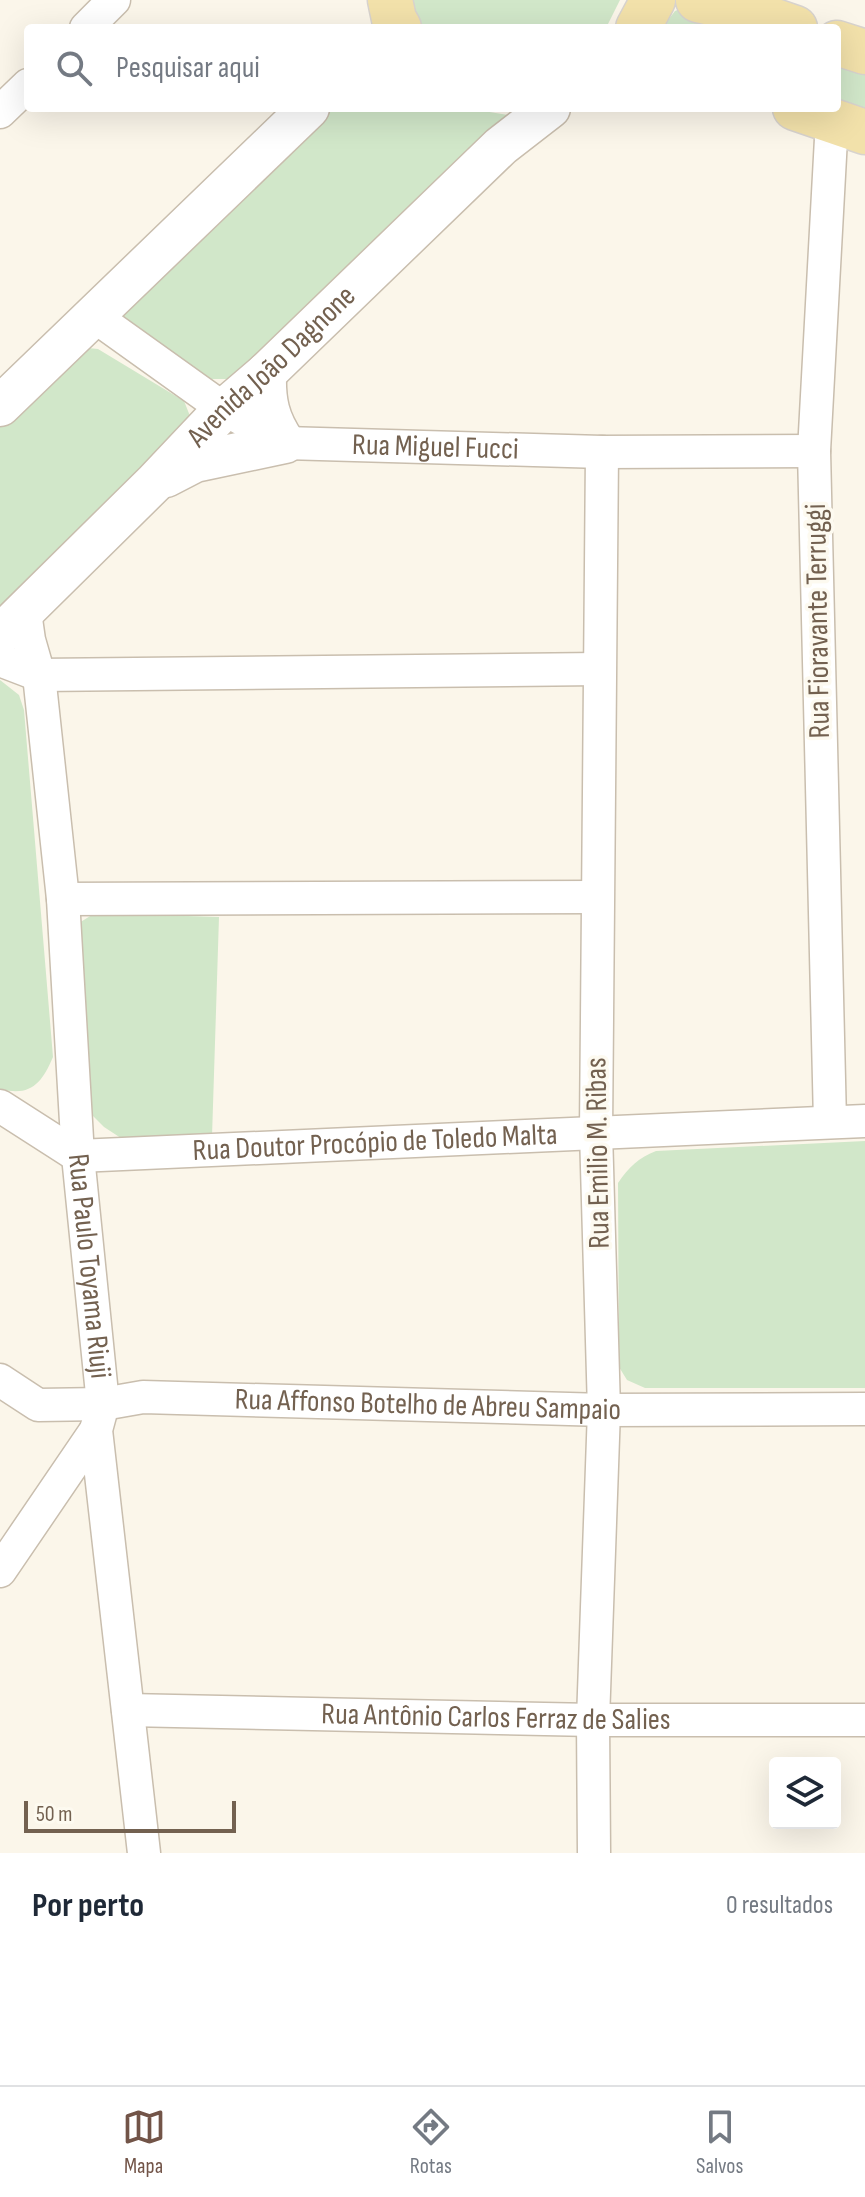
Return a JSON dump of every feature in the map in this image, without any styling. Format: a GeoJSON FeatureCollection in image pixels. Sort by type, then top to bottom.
{"type":"FeatureCollection","features":[{"type":"Feature","properties":{"kind":"main road"},"geometry":{"type":"LineString","coordinates":[[640,24],[653,0]]}},
{"type":"Feature","properties":{"kind":"main road"},"geometry":{"type":"LineString","coordinates":[[698,0],[740,6],[785,24]]}},
{"type":"Feature","properties":{"kind":"main road"},"geometry":{"type":"LineString","coordinates":[[841,44],[865,52]]}},
{"type":"Feature","properties":{"kind":"street"},"geometry":{"type":"LineString","coordinates":[[90,24],[114,0]]}},
{"type":"Feature","properties":{"kind":"street"},"geometry":{"type":"LineString","coordinates":[[0,112],[24,89]]}},
{"type":"Feature","properties":{"kind":"street"},"geometry":{"type":"LineString","coordinates":[[0,406],[305,112]]}},
{"type":"Feature","properties":{"kind":"street","name":"Avenida João Dagnone"},"geometry":{"type":"LineString","coordinates":[[12,623],[224,409],[266,373],[501,146],[545,112]]}},
{"type":"Feature","properties":{"kind":"street","name":"Rua Fioravante Terruggi"},"geometry":{"type":"LineString","coordinates":[[830,1122],[814,451],[831,120]]}},
{"type":"Feature","properties":{"kind":"street","name":"Rua Miguel Fucci"},"geometry":{"type":"LineString","coordinates":[[94,316],[224,409],[285,443],[602,452],[814,451]]}},
{"type":"Feature","properties":{"kind":"street"},"geometry":{"type":"LineString","coordinates":[[155,482],[195,462],[285,443],[272,424],[265,396],[266,373]]}},
{"type":"Feature","properties":{"kind":"street","name":"Rua Emilio M. Ribas"},"geometry":{"type":"LineString","coordinates":[[594,1853],[593,1720],[604,1410],[596,1132],[602,452]]}},
{"type":"Feature","properties":{"kind":"street","name":"Rua Paulo Toyama Riuji"},"geometry":{"type":"LineString","coordinates":[[12,623],[29,640],[39,675],[63,899],[78,1156],[100,1417],[144,1853]]}},
{"type":"Feature","properties":{"kind":"street"},"geometry":{"type":"LineString","coordinates":[[0,660],[39,675],[599,669]]}},
{"type":"Feature","properties":{"kind":"street"},"geometry":{"type":"LineString","coordinates":[[63,899],[597,897]]}},
{"type":"Feature","properties":{"kind":"street"},"geometry":{"type":"LineString","coordinates":[[0,1106],[78,1156]]}},
{"type":"Feature","properties":{"kind":"street","name":"Rua Doutor Procópio de Toledo Malta"},"geometry":{"type":"LineString","coordinates":[[78,1156],[865,1121]]}},
{"type":"Feature","properties":{"kind":"street","name":"Rua Affonso Botelho de Abreu Sampaio"},"geometry":{"type":"LineString","coordinates":[[0,1380],[38,1405],[100,1417],[143,1397],[604,1410],[865,1409]]}},
{"type":"Feature","properties":{"kind":"street"},"geometry":{"type":"LineString","coordinates":[[0,1571],[100,1417]]}},
{"type":"Feature","properties":{"kind":"street","name":"Rua Antônio Carlos Ferraz de Salies"},"geometry":{"type":"LineString","coordinates":[[128,1710],[593,1720],[865,1720]]}},
{"type":"Feature","properties":{"kind":"green space"},"geometry":{"type":"Polygon","coordinates":[[[406,0],[620,0],[608,24],[417,24],[406,0]]]}},
{"type":"Feature","properties":{"kind":"green space"},"geometry":{"type":"Polygon","coordinates":[[[682,8],[731,24],[665,24],[675,11],[682,8]]]}},
{"type":"Feature","properties":{"kind":"green space"},"geometry":{"type":"Polygon","coordinates":[[[841,61],[865,70],[865,113],[841,105],[841,61]]]}},
{"type":"Feature","properties":{"kind":"green space"},"geometry":{"type":"Polygon","coordinates":[[[320,112],[490,112],[510,118],[254,361],[228,379],[209,379],[122,319],[122,313],[320,112]]]}},
{"type":"Feature","properties":{"kind":"green space"},"geometry":{"type":"Polygon","coordinates":[[[88,348],[98,349],[184,401],[190,416],[187,425],[0,607],[0,424],[88,348]]]}},
{"type":"Feature","properties":{"kind":"green space"},"geometry":{"type":"Polygon","coordinates":[[[0,680],[19,695],[24,710],[53,1057],[40,1081],[20,1091],[0,1089],[0,680]]]}},
{"type":"Feature","properties":{"kind":"green space"},"geometry":{"type":"Polygon","coordinates":[[[95,913],[219,917],[212,1137],[127,1142],[104,1127],[88,1111],[79,923],[95,913]]]}},
{"type":"Feature","properties":{"kind":"green space"},"geometry":{"type":"Polygon","coordinates":[[[865,1141],[865,1388],[645,1388],[627,1380],[619,1367],[618,1183],[630,1168],[656,1151],[865,1141]]]}}]}
